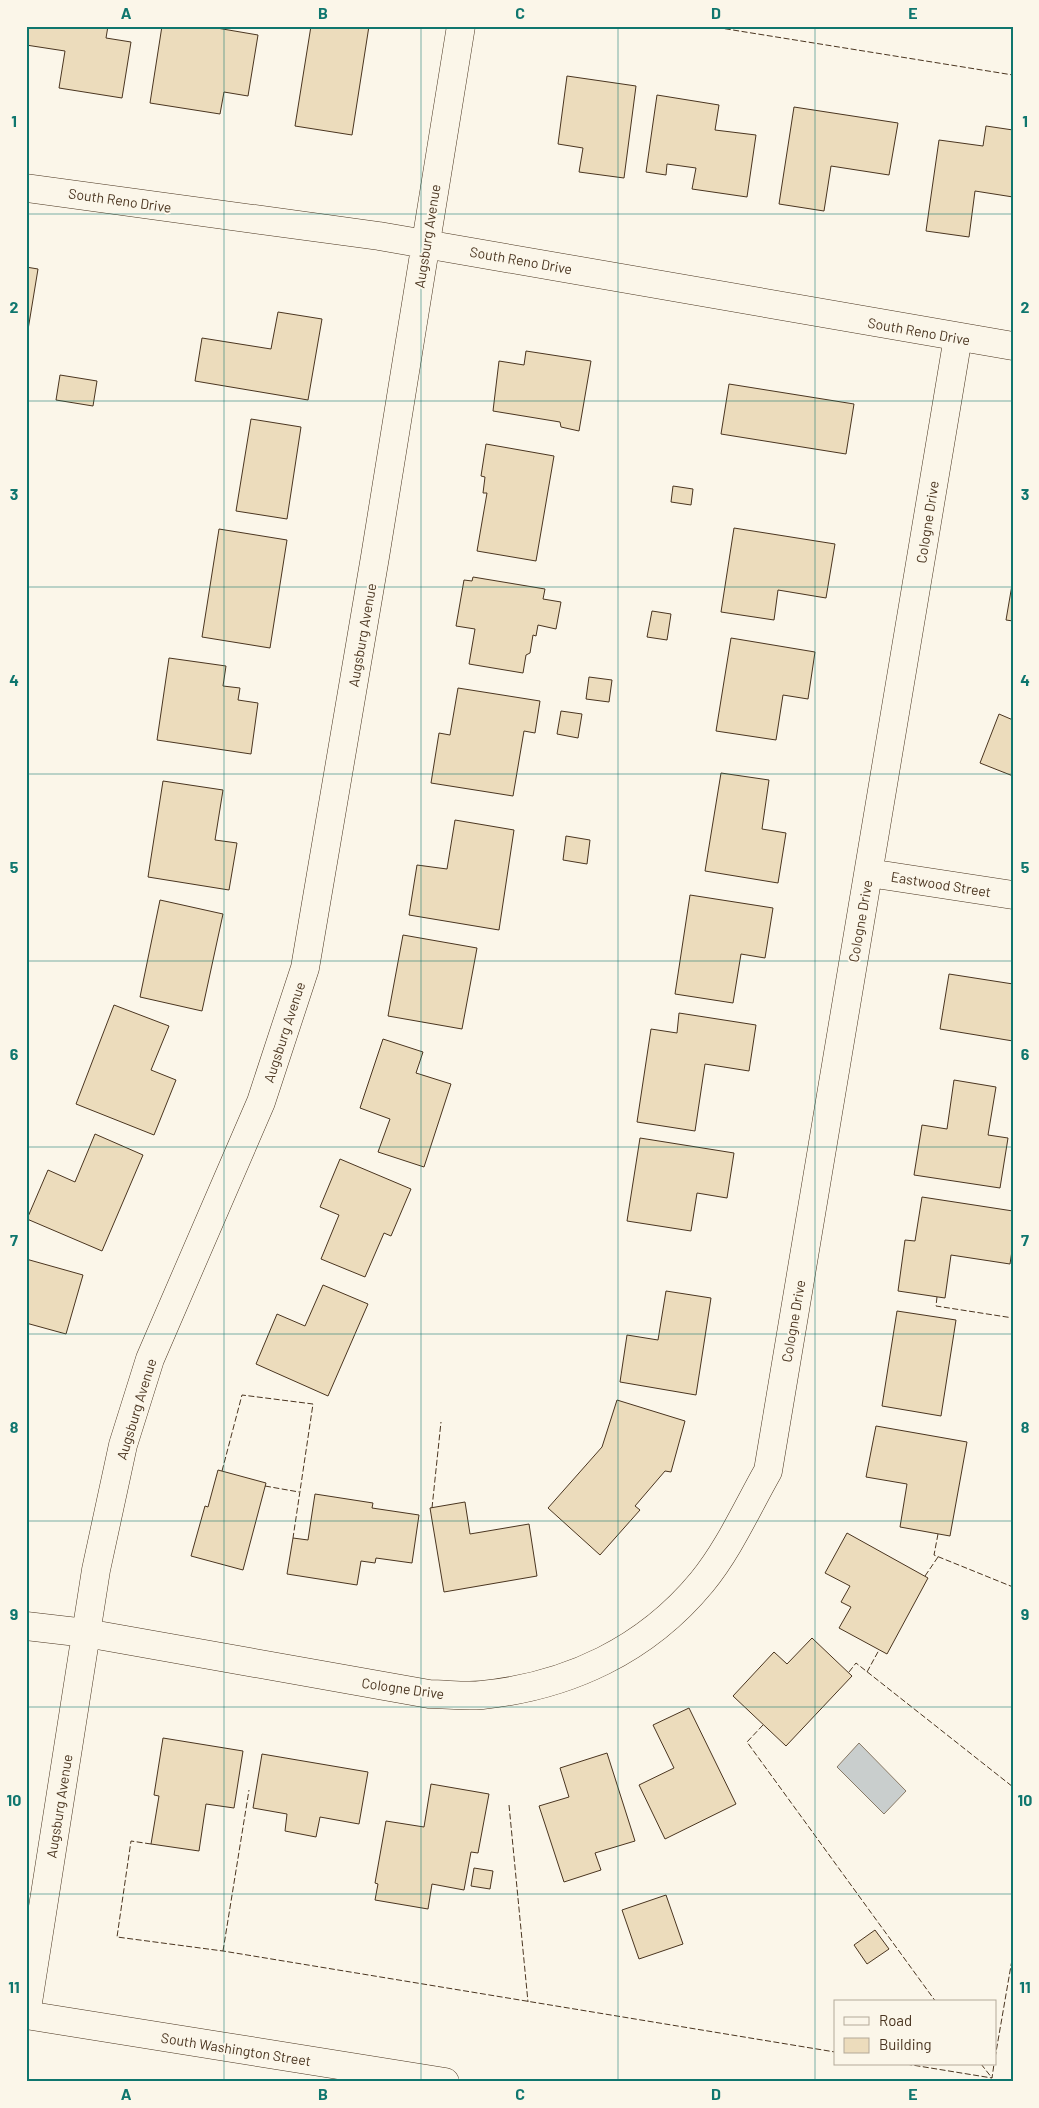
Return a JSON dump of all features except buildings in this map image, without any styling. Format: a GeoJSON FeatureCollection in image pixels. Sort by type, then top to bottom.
{"type":"FeatureCollection","features":[{"type":"Feature","properties":{"kind":"street","name":"Augsburg Avenue"},"geometry":{"type":"LineString","coordinates":[[26,2015],[96,1570],[123,1445],[150,1359],[262,1102],[305,968],[461,26]]}},
{"type":"Feature","properties":{"kind":"street","name":"South Reno Drive"},"geometry":{"type":"LineString","coordinates":[[26,188],[379,236],[958,338],[1013,346]]}},
{"type":"Feature","properties":{"kind":"street","name":"Cologne Drive"},"geometry":{"type":"LineString","coordinates":[[26,1626],[86,1634],[429,1694],[480,1695],[532,1688],[580,1672],[626,1649],[667,1618],[702,1581],[731,1538],[768,1471],[958,338]]}},
{"type":"Feature","properties":{"kind":"street","name":"Eastwood Street"},"geometry":{"type":"LineString","coordinates":[[868,874],[1013,895]]}},
{"type":"Feature","properties":{"kind":"street","name":"South Washington Street"},"geometry":{"type":"LineString","coordinates":[[26,2015],[445,2082]]}},
{"type":"Feature","properties":{"kind":"shaded area"},"geometry":{"type":"Polygon","coordinates":[[[859,1743],[906,1791],[884,1814],[837,1767],[859,1743]]]}},
{"type":"Feature","properties":{"kind":"fence"},"geometry":{"type":"LineString","coordinates":[[708,26],[1013,75]]}},
{"type":"Feature","properties":{"kind":"fence"},"geometry":{"type":"LineString","coordinates":[[937,1297],[936,1306],[1013,1318]]}},
{"type":"Feature","properties":{"kind":"fence"},"geometry":{"type":"LineString","coordinates":[[222,1471],[242,1395],[313,1404],[293,1538]]}},
{"type":"Feature","properties":{"kind":"fence"},"geometry":{"type":"LineString","coordinates":[[432,1508],[441,1422]]}},
{"type":"Feature","properties":{"kind":"fence"},"geometry":{"type":"LineString","coordinates":[[265,1486],[299,1492]]}},
{"type":"Feature","properties":{"kind":"fence"},"geometry":{"type":"LineString","coordinates":[[938,1534],[934,1555],[1013,1587]]}},
{"type":"Feature","properties":{"kind":"fence"},"geometry":{"type":"LineString","coordinates":[[925,1576],[938,1557]]}},
{"type":"Feature","properties":{"kind":"fence"},"geometry":{"type":"LineString","coordinates":[[867,1672],[879,1650]]}},
{"type":"Feature","properties":{"kind":"fence"},"geometry":{"type":"LineString","coordinates":[[849,1672],[856,1663],[1013,1787]]}},
{"type":"Feature","properties":{"kind":"fence"},"geometry":{"type":"LineString","coordinates":[[763,1725],[747,1742],[935,2000]]}},
{"type":"Feature","properties":{"kind":"fence"},"geometry":{"type":"LineString","coordinates":[[223,1951],[249,1790]]}},
{"type":"Feature","properties":{"kind":"fence"},"geometry":{"type":"LineString","coordinates":[[509,1805],[528,2002]]}},
{"type":"Feature","properties":{"kind":"fence"},"geometry":{"type":"LineString","coordinates":[[151,1844],[131,1841],[117,1937],[223,1951],[834,2052]]}},
{"type":"Feature","properties":{"kind":"fence"},"geometry":{"type":"LineString","coordinates":[[996,2052],[1013,1954]]}},
{"type":"Feature","properties":{"kind":"fence"},"geometry":{"type":"LineString","coordinates":[[918,2066],[992,2078],[994,2066]]}},
{"type":"Feature","properties":{"kind":"fence"},"geometry":{"type":"LineString","coordinates":[[983,2066],[992,2078]]}}]}
